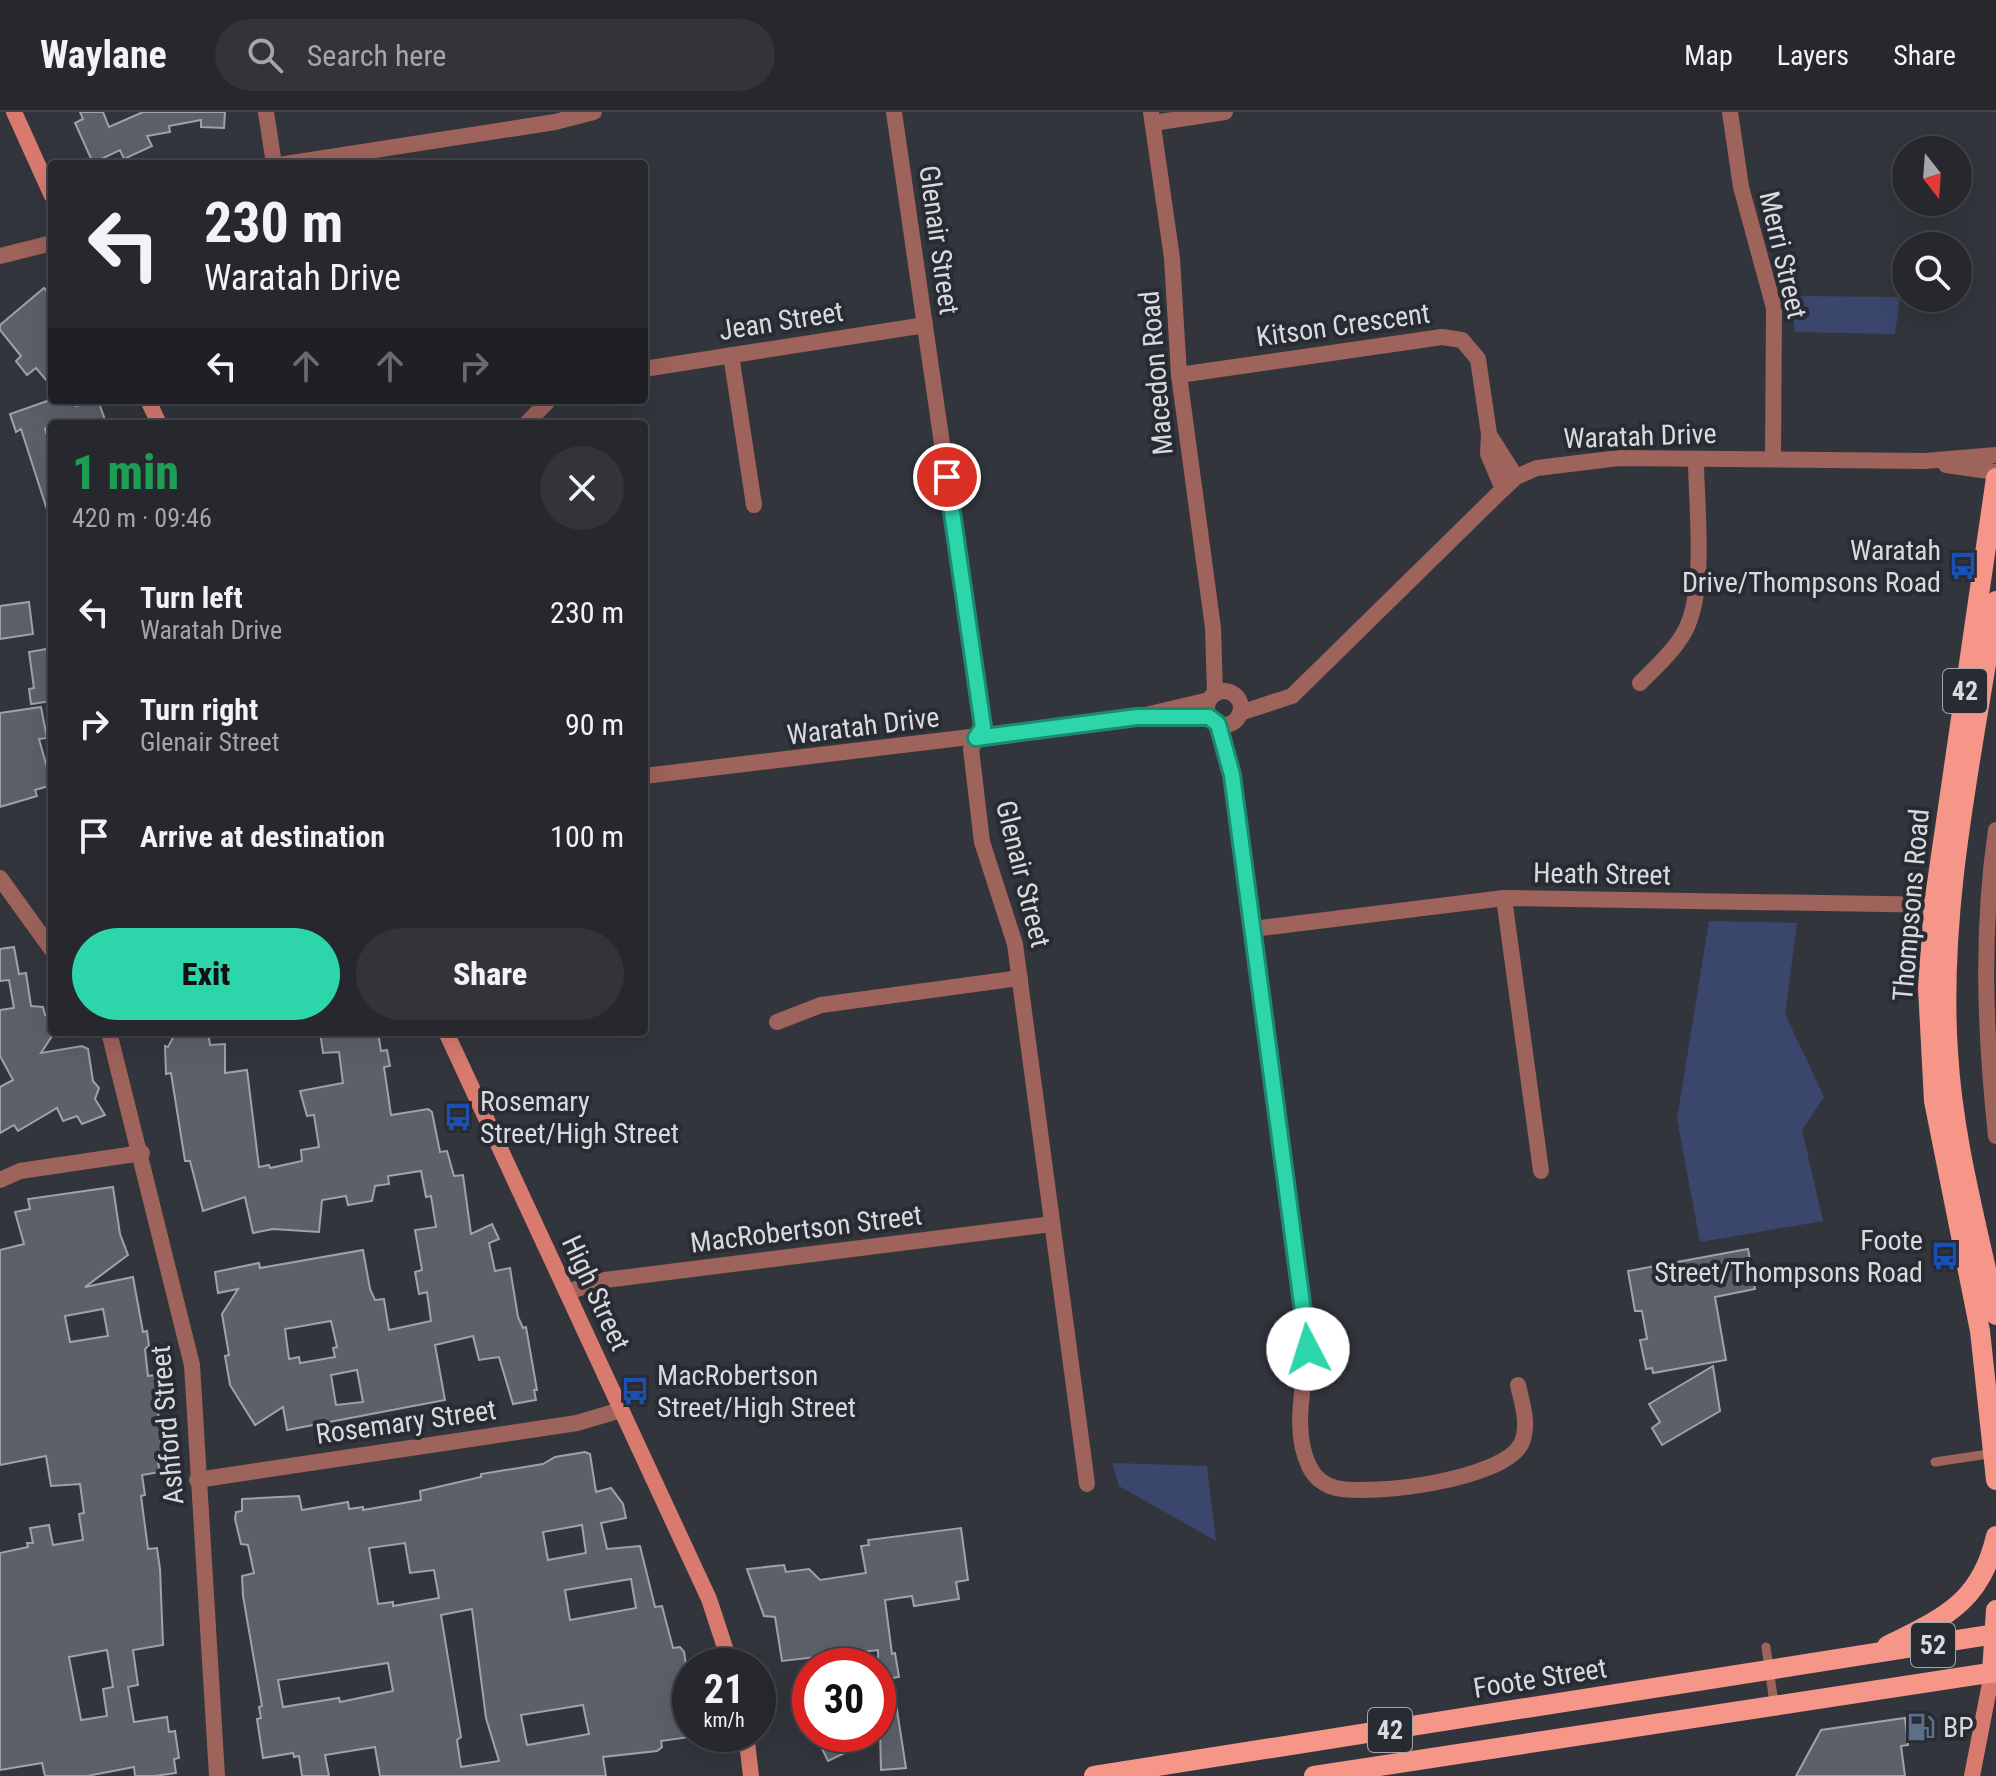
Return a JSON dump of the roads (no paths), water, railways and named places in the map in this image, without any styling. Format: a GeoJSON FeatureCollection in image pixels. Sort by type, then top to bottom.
{"type":"FeatureCollection","features":[{"type":"Feature","properties":{"kind":"main road"},"geometry":{"type":"LineString","coordinates":[[14,112],[48,187]]}},
{"type":"Feature","properties":{"kind":"main road","name":"Thompsons Road"},"geometry":{"type":"LineString","coordinates":[[1996,475],[1928,1026],[1934,1101],[1980,1331],[1996,1480]]}},
{"type":"Feature","properties":{"kind":"main road","name":"Thompsons Road"},"geometry":{"type":"LineString","coordinates":[[1996,601],[1943,905],[1950,1083],[1966,1178],[1996,1315]]}},
{"type":"Feature","properties":{"kind":"main road","name":"High Street"},"geometry":{"type":"LineString","coordinates":[[448,1036],[709,1599],[725,1648]]}},
{"type":"Feature","properties":{"kind":"main road","name":"42"},"geometry":{"type":"LineString","coordinates":[[1872,1654],[1947,1615],[1964,1601],[1984,1575],[1996,1536]]}},
{"type":"Feature","properties":{"kind":"main road"},"geometry":{"type":"LineString","coordinates":[[1972,1776],[1994,1673],[1996,1610]]}},
{"type":"Feature","properties":{"kind":"main road","name":"Foote Street"},"geometry":{"type":"LineString","coordinates":[[1094,1776],[1995,1634]]}},
{"type":"Feature","properties":{"kind":"main road","name":"42"},"geometry":{"type":"LineString","coordinates":[[1314,1776],[1361,1772],[1774,1703],[1994,1673]]}},
{"type":"Feature","properties":{"kind":"main road"},"geometry":{"type":"LineString","coordinates":[[748,1752],[751,1776]]}},
{"type":"Feature","properties":{"kind":"street"},"geometry":{"type":"LineString","coordinates":[[266,112],[273,160]]}},
{"type":"Feature","properties":{"kind":"street"},"geometry":{"type":"LineString","coordinates":[[311,160],[555,122],[594,112]]}},
{"type":"Feature","properties":{"kind":"street","name":"Glenair Street"},"geometry":{"type":"LineString","coordinates":[[894,112],[983,727],[971,749],[982,842],[1013,933],[1087,1484]]}},
{"type":"Feature","properties":{"kind":"street"},"geometry":{"type":"LineString","coordinates":[[1152,117],[1225,112]]}},
{"type":"Feature","properties":{"kind":"street","name":"Merri Street"},"geometry":{"type":"LineString","coordinates":[[1730,112],[1741,187],[1774,308],[1773,459]]}},
{"type":"Feature","properties":{"kind":"street","name":"Macedon Road"},"geometry":{"type":"LineString","coordinates":[[1152,117],[1172,258],[1179,375],[1308,1349],[1300,1417],[1305,1455],[1314,1474],[1339,1488],[1424,1484],[1463,1476],[1506,1459],[1520,1446],[1524,1436],[1518,1385]]}},
{"type":"Feature","properties":{"kind":"street"},"geometry":{"type":"LineString","coordinates":[[0,256],[48,244]]}},
{"type":"Feature","properties":{"kind":"street","name":"Jean Street"},"geometry":{"type":"LineString","coordinates":[[648,368],[925,325]]}},
{"type":"Feature","properties":{"kind":"street","name":"Kitson Crescent"},"geometry":{"type":"LineString","coordinates":[[1179,375],[1453,337],[1468,344],[1478,359],[1489,434],[1488,454],[1503,489]]}},
{"type":"Feature","properties":{"kind":"street"},"geometry":{"type":"LineString","coordinates":[[731,355],[754,505]]}},
{"type":"Feature","properties":{"kind":"street"},"geometry":{"type":"LineString","coordinates":[[532,420],[546,404]]}},
{"type":"Feature","properties":{"kind":"street","name":"Kitson Crescent"},"geometry":{"type":"LineString","coordinates":[[1489,434],[1516,477]]}},
{"type":"Feature","properties":{"kind":"street","name":"Waratah Drive"},"geometry":{"type":"LineString","coordinates":[[648,776],[1283,702],[1302,687],[1516,477],[1537,468],[1607,459],[1925,461],[1996,455]]}},
{"type":"Feature","properties":{"kind":"street"},"geometry":{"type":"LineString","coordinates":[[1640,683],[1680,640],[1692,614],[1696,567],[1696,459]]}},
{"type":"Feature","properties":{"kind":"street","name":"Waratah Drive"},"geometry":{"type":"LineString","coordinates":[[1925,461],[1996,475]]}},
{"type":"Feature","properties":{"kind":"street"},"geometry":{"type":"LineString","coordinates":[[1996,830],[1984,925],[1996,1136]]}},
{"type":"Feature","properties":{"kind":"street"},"geometry":{"type":"LineString","coordinates":[[0,878],[48,944]]}},
{"type":"Feature","properties":{"kind":"street"},"geometry":{"type":"LineString","coordinates":[[1504,898],[1541,1171]]}},
{"type":"Feature","properties":{"kind":"street","name":"Heath Street"},"geometry":{"type":"LineString","coordinates":[[1253,929],[1464,900],[1504,898],[1943,905]]}},
{"type":"Feature","properties":{"kind":"street"},"geometry":{"type":"LineString","coordinates":[[777,1022],[821,1005],[1020,978]]}},
{"type":"Feature","properties":{"kind":"street","name":"Ashford Street"},"geometry":{"type":"LineString","coordinates":[[110,1036],[189,1346],[217,1776]]}},
{"type":"Feature","properties":{"kind":"street"},"geometry":{"type":"LineString","coordinates":[[0,1180],[20,1171],[142,1153]]}},
{"type":"Feature","properties":{"kind":"street","name":"MacRobertson Street"},"geometry":{"type":"LineString","coordinates":[[567,1292],[605,1280],[1052,1224]]}},
{"type":"Feature","properties":{"kind":"street","name":"Rosemary Street"},"geometry":{"type":"LineString","coordinates":[[197,1480],[577,1423],[621,1410]]}},
{"type":"Feature","properties":{"kind":"lane"},"geometry":{"type":"LineString","coordinates":[[1935,1462],[1995,1453]]}},
{"type":"Feature","properties":{"kind":"lane"},"geometry":{"type":"LineString","coordinates":[[1766,1647],[1774,1703]]}},
{"type":"Feature","properties":{"kind":"place","name":"Waratah Drive/Thompsons Road"},"geometry":{"type":"Point","coordinates":[1963,566]}},
{"type":"Feature","properties":{"kind":"place","name":"Rosemary Street/High Street"},"geometry":{"type":"Point","coordinates":[458,1117]}},
{"type":"Feature","properties":{"kind":"place","name":"Foote Street/Thompsons Road"},"geometry":{"type":"Point","coordinates":[1945,1256]}},
{"type":"Feature","properties":{"kind":"place","name":"MacRobertson Street/High Street"},"geometry":{"type":"Point","coordinates":[635,1391]}},
{"type":"Feature","properties":{"kind":"place","name":"BP"},"geometry":{"type":"Point","coordinates":[1921,1727]}}]}
